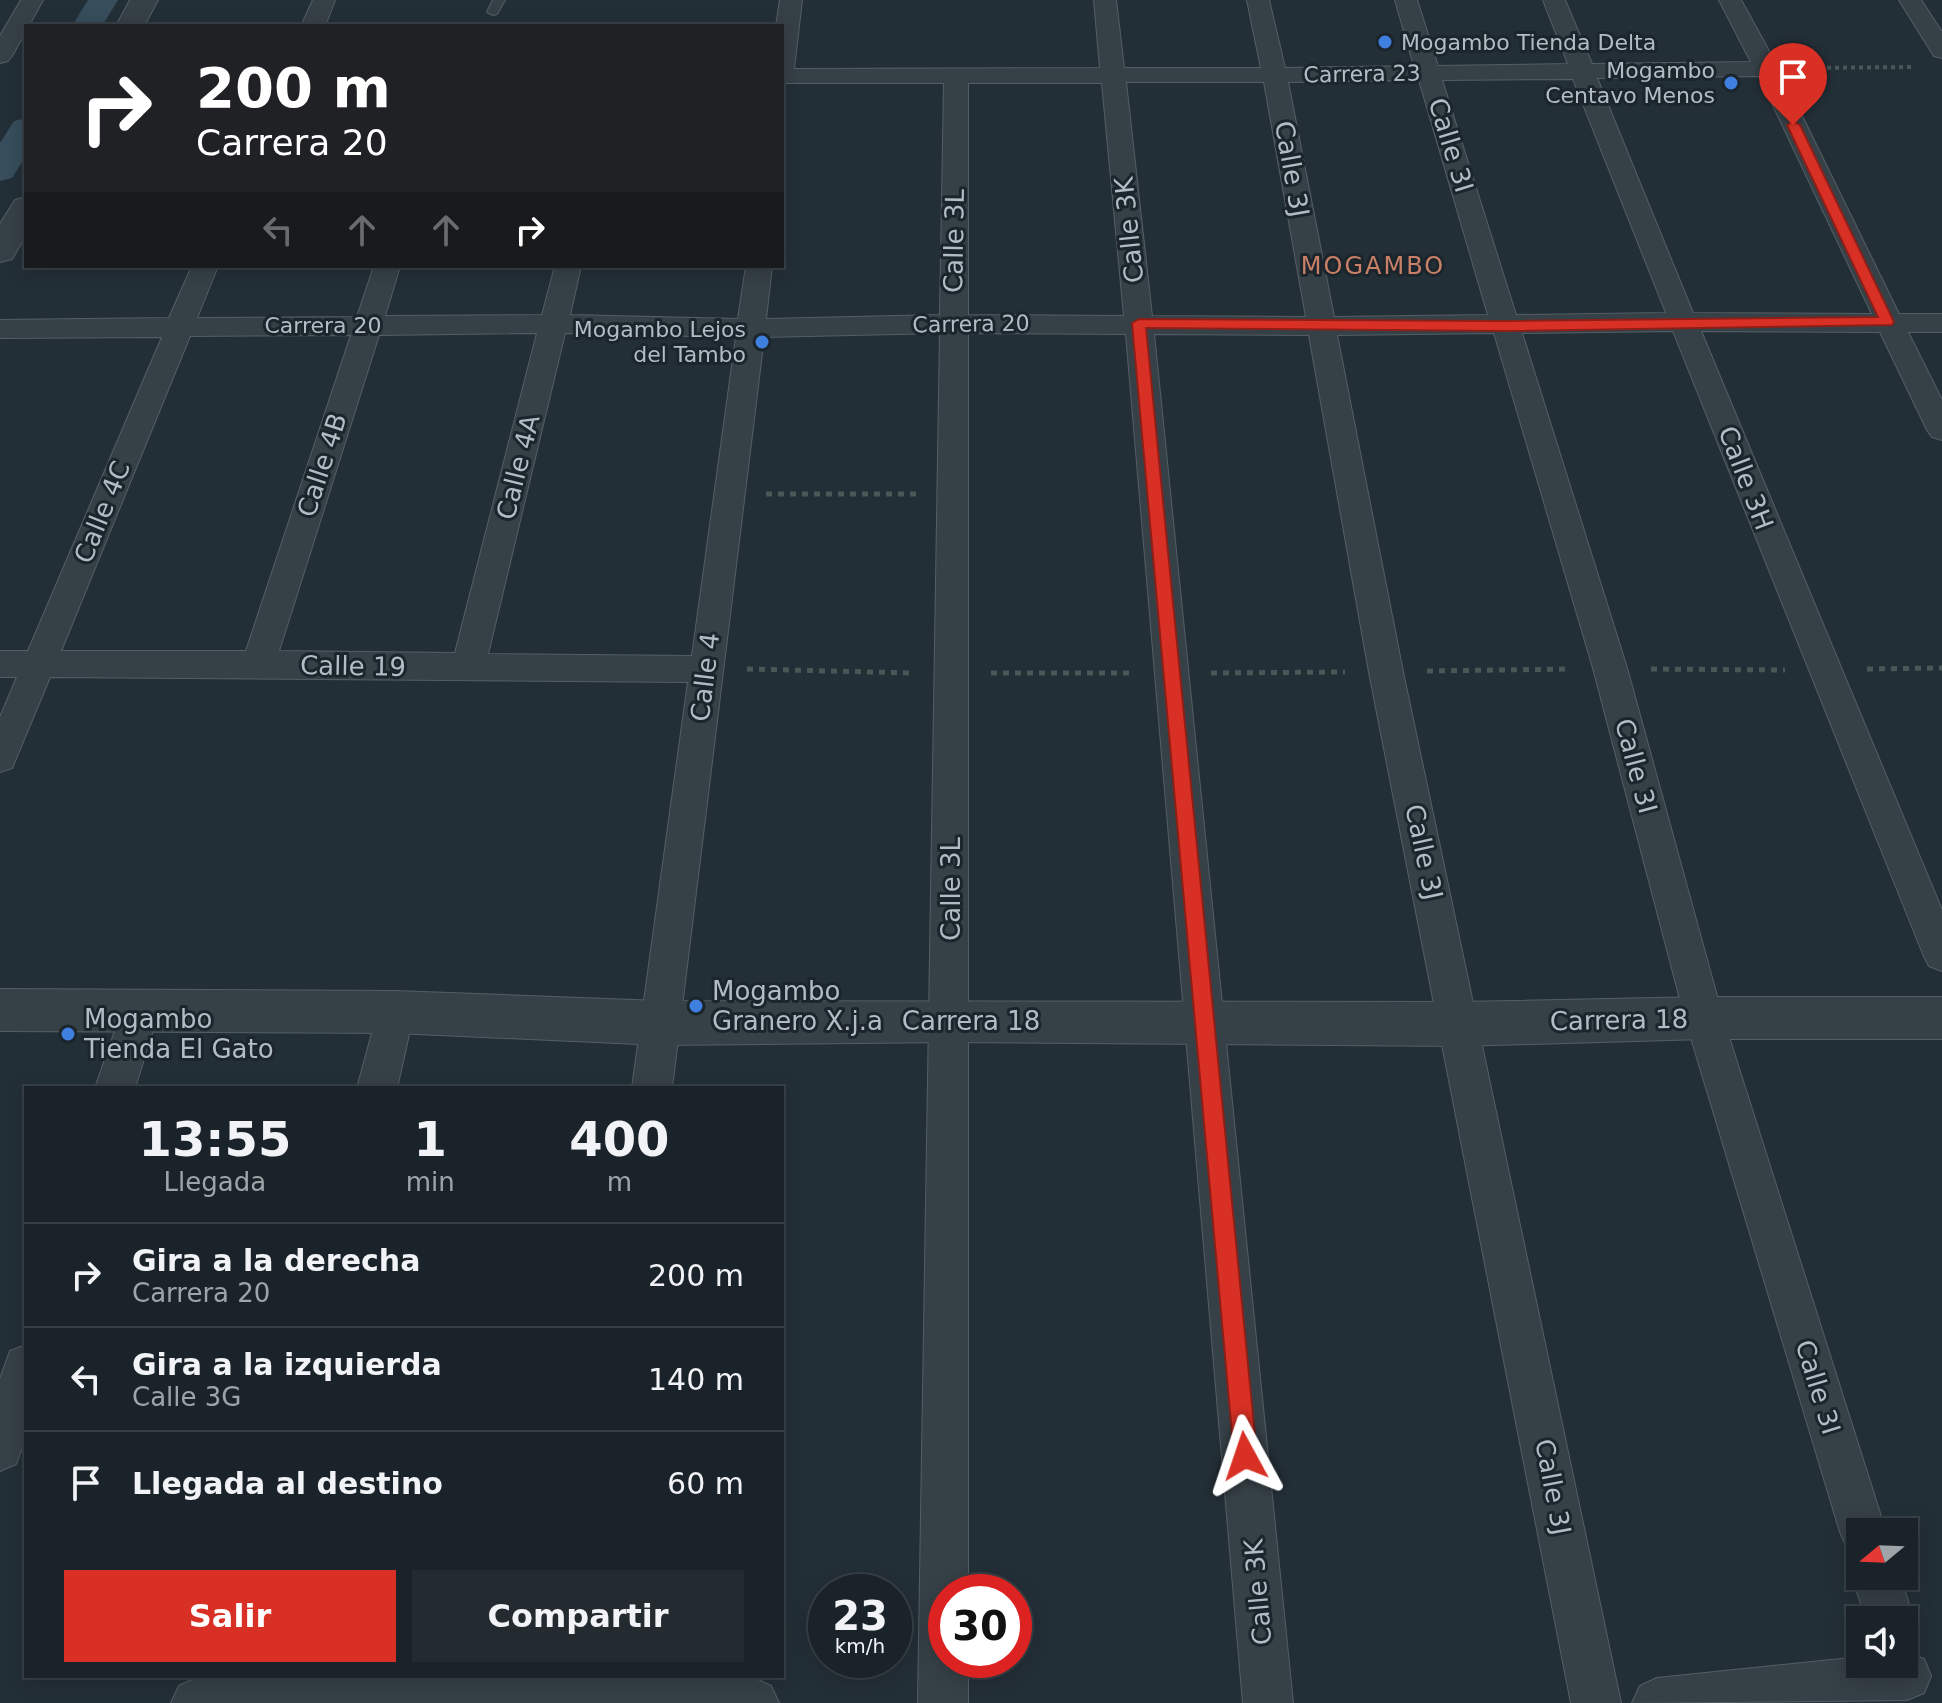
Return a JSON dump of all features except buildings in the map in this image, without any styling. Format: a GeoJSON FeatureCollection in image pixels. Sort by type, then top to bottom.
{"type":"FeatureCollection","features":[{"type":"Feature","properties":{"kind":"street"},"geometry":{"type":"LineString","coordinates":[[131,24],[144,0]]}},
{"type":"Feature","properties":{"kind":"street"},"geometry":{"type":"LineString","coordinates":[[314,24],[324,0]]}},
{"type":"Feature","properties":{"kind":"street"},"geometry":{"type":"LineString","coordinates":[[784,58],[791,0]]}},
{"type":"Feature","properties":{"kind":"street","name":"Calle 3K"},"geometry":{"type":"LineString","coordinates":[[1105,0],[1206,1023],[1268,1703]]}},
{"type":"Feature","properties":{"kind":"street","name":"Calle 3J"},"geometry":{"type":"LineString","coordinates":[[1258,0],[1275,75],[1386,672],[1596,1703]]}},
{"type":"Feature","properties":{"kind":"street","name":"Calle 3I"},"geometry":{"type":"LineString","coordinates":[[1406,0],[1610,668],[1704,1018],[1859,1518]]}},
{"type":"Feature","properties":{"kind":"street","name":"Calle 3H"},"geometry":{"type":"LineString","coordinates":[[1554,0],[1685,322],[1821,670],[1942,954]]}},
{"type":"Feature","properties":{"kind":"street"},"geometry":{"type":"LineString","coordinates":[[1730,0],[1767,69],[1942,430]]}},
{"type":"Feature","properties":{"kind":"street"},"geometry":{"type":"LineString","coordinates":[[1910,0],[1934,59]]}},
{"type":"Feature","properties":{"kind":"street"},"geometry":{"type":"LineString","coordinates":[[0,1],[30,3],[0,56]]}},
{"type":"Feature","properties":{"kind":"street","name":"Carrera 23"},"geometry":{"type":"LineString","coordinates":[[784,75],[1275,75],[1767,69]]}},
{"type":"Feature","properties":{"kind":"street","name":"Calle 3L"},"geometry":{"type":"LineString","coordinates":[[943,1703],[956,74]]}},
{"type":"Feature","properties":{"kind":"street"},"geometry":{"type":"LineString","coordinates":[[0,252],[24,210]]}},
{"type":"Feature","properties":{"kind":"street","name":"Calle 4C"},"geometry":{"type":"LineString","coordinates":[[0,758],[204,268]]}},
{"type":"Feature","properties":{"kind":"street","name":"Calle 4B"},"geometry":{"type":"LineString","coordinates":[[258,664],[386,268]]}},
{"type":"Feature","properties":{"kind":"street","name":"Calle 4A"},"geometry":{"type":"LineString","coordinates":[[468,668],[567,268]]}},
{"type":"Feature","properties":{"kind":"street","name":"Calle 4"},"geometry":{"type":"LineString","coordinates":[[652,1086],[759,268]]}},
{"type":"Feature","properties":{"kind":"street","name":"Carrera 20"},"geometry":{"type":"LineString","coordinates":[[0,329],[553,324],[751,328],[1139,323],[1505,326],[1685,322],[1942,323]]}},
{"type":"Feature","properties":{"kind":"street","name":"Calle 19"},"geometry":{"type":"LineString","coordinates":[[0,664],[705,669]]}},
{"type":"Feature","properties":{"kind":"street","name":"Carrera 18"},"geometry":{"type":"LineString","coordinates":[[0,1010],[395,1012],[660,1023],[1460,1024],[1704,1018],[1942,1018]]}},
{"type":"Feature","properties":{"kind":"street"},"geometry":{"type":"LineString","coordinates":[[116,1086],[140,1011]]}},
{"type":"Feature","properties":{"kind":"street"},"geometry":{"type":"LineString","coordinates":[[377,1086],[395,1012]]}},
{"type":"Feature","properties":{"kind":"street"},"geometry":{"type":"LineString","coordinates":[[0,1448],[24,1373]]}},
{"type":"Feature","properties":{"kind":"street"},"geometry":{"type":"LineString","coordinates":[[1657,1703],[1909,1681]]}},
{"type":"Feature","properties":{"kind":"street"},"geometry":{"type":"LineString","coordinates":[[225,1696],[578,1689],[754,1703]]}},
{"type":"Feature","properties":{"kind":"lane"},"geometry":{"type":"LineString","coordinates":[[493,12],[499,0]]}},
{"type":"Feature","properties":{"kind":"path"},"geometry":{"type":"LineString","coordinates":[[1767,69],[1934,59]]}},
{"type":"Feature","properties":{"kind":"path"},"geometry":{"type":"LineString","coordinates":[[729,494],[953,494]]}},
{"type":"Feature","properties":{"kind":"path"},"geometry":{"type":"LineString","coordinates":[[1172,673],[1942,668]]}},
{"type":"Feature","properties":{"kind":"waterway"},"geometry":{"type":"LineString","coordinates":[[88,24],[103,0]]}},
{"type":"Feature","properties":{"kind":"waterway"},"geometry":{"type":"LineString","coordinates":[[0,171],[24,131]]}},
{"type":"Feature","properties":{"kind":"place","name":"Mogambo Tienda Delta"},"geometry":{"type":"Point","coordinates":[1385,42]}},
{"type":"Feature","properties":{"kind":"place","name":"Mogambo Centavo Menos"},"geometry":{"type":"Point","coordinates":[1731,83]}},
{"type":"Feature","properties":{"kind":"place","name":"Mogambo Lejos del Tambo"},"geometry":{"type":"Point","coordinates":[762,342]}},
{"type":"Feature","properties":{"kind":"place","name":"Mogambo Granero X.j.a"},"geometry":{"type":"Point","coordinates":[696,1006]}},
{"type":"Feature","properties":{"kind":"place","name":"Mogambo Tienda El Gato"},"geometry":{"type":"Point","coordinates":[68,1034]}},
{"type":"Feature","properties":{"kind":"district","name":"MOGAMBO"},"geometry":{"type":"Point","coordinates":[1373,266]}},
{"type":"Feature","properties":{"kind":"route"},"geometry":{"type":"LineString","coordinates":[[1245,1456],[1139,323],[1505,326],[1887,322],[1793,125]]}}]}
